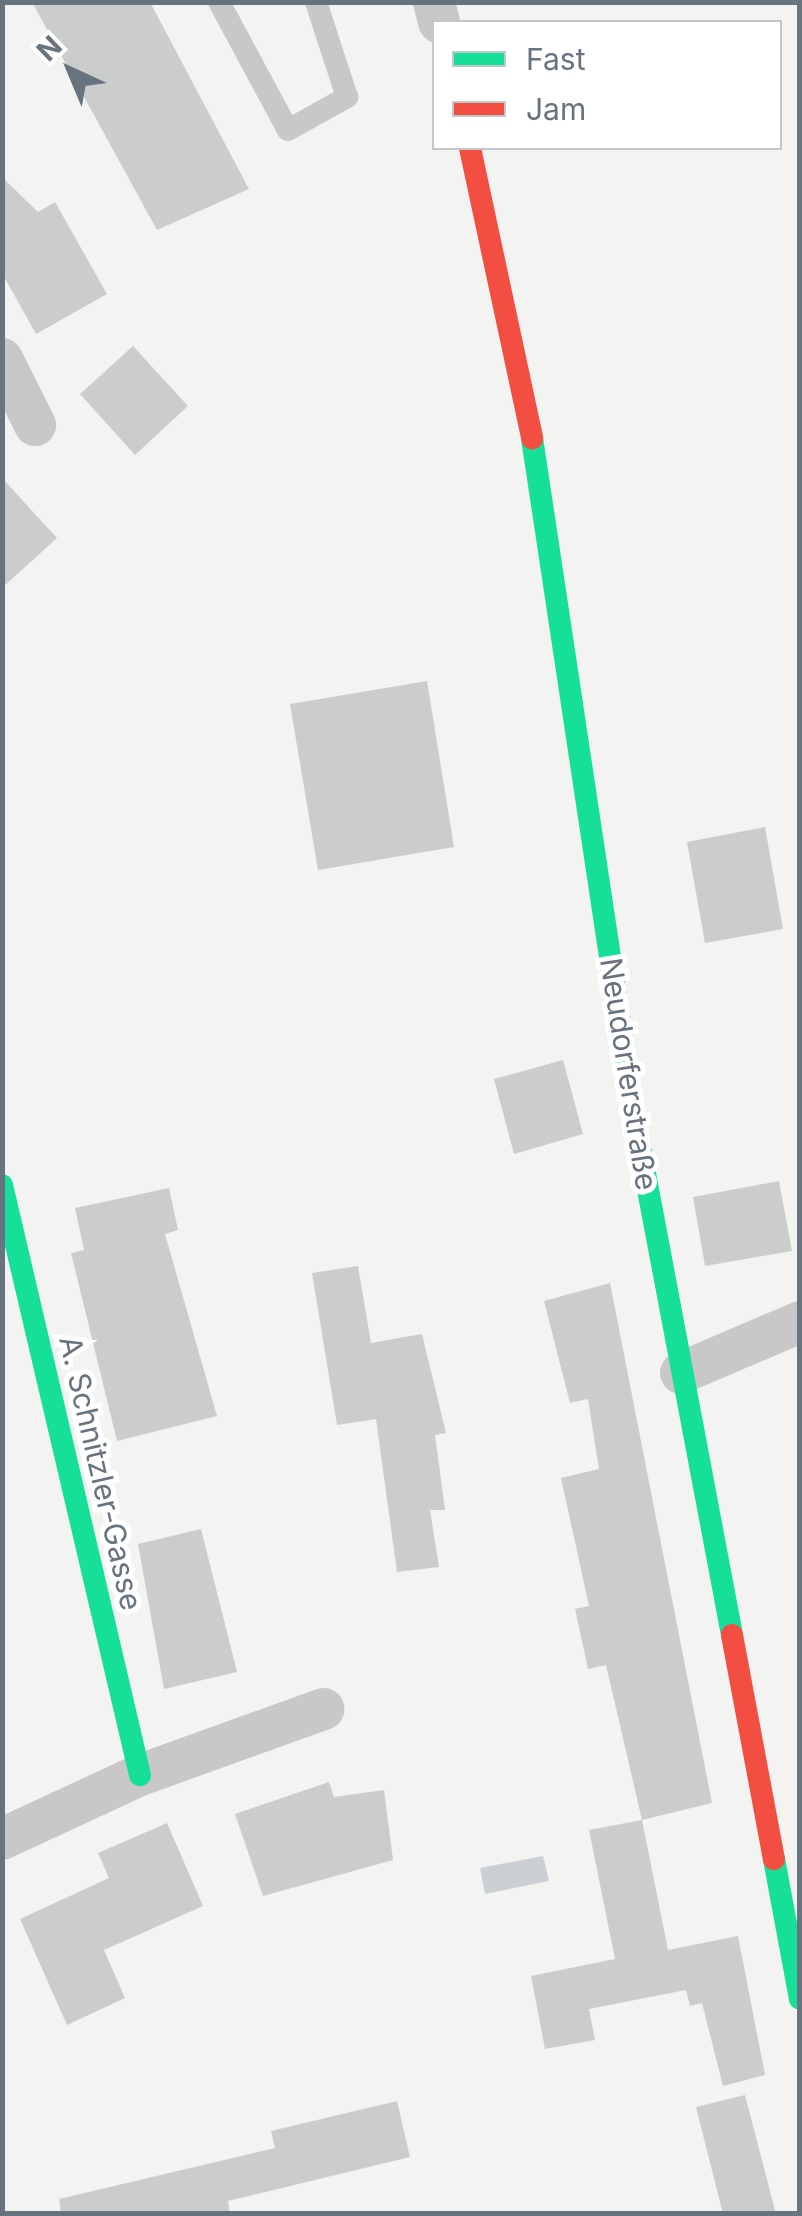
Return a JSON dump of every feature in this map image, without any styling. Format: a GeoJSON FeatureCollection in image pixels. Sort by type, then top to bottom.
{"type":"FeatureCollection","features":[{"type":"Feature","properties":{"kind":"street","name":"Neudorferstraße"},"geometry":{"type":"LineString","coordinates":[[470,150],[524,390],[680,1373],[800,1999]]}},
{"type":"Feature","properties":{"kind":"street"},"geometry":{"type":"LineString","coordinates":[[2,359],[36,425]]}},
{"type":"Feature","properties":{"kind":"street","name":"A. Schnitzler-Gasse"},"geometry":{"type":"LineString","coordinates":[[2,1185],[140,1775]]}},
{"type":"Feature","properties":{"kind":"street"},"geometry":{"type":"LineString","coordinates":[[680,1373],[800,1322]]}},
{"type":"Feature","properties":{"kind":"street"},"geometry":{"type":"LineString","coordinates":[[2,1839],[140,1775],[323,1709]]}},
{"type":"Feature","properties":{"kind":"lane"},"geometry":{"type":"LineString","coordinates":[[219,2],[288,130],[347,97],[316,2]]}},
{"type":"Feature","properties":{"kind":"shaded area"},"geometry":{"type":"Polygon","coordinates":[[[543,1856],[549,1881],[485,1894],[480,1868],[543,1856]]]}},
{"type":"Feature","properties":{"kind":"building"},"geometry":{"type":"Polygon","coordinates":[[[32,2],[150,2],[249,189],[157,230],[32,2]]]}},
{"type":"Feature","properties":{"kind":"building"},"geometry":{"type":"Polygon","coordinates":[[[2,177],[38,212],[55,202],[107,294],[36,334],[2,273],[2,177]]]}},
{"type":"Feature","properties":{"kind":"building"},"geometry":{"type":"Polygon","coordinates":[[[133,346],[188,406],[135,455],[80,394],[133,346]]]}},
{"type":"Feature","properties":{"kind":"building"},"geometry":{"type":"Polygon","coordinates":[[[2,478],[57,538],[2,588],[2,478]]]}},
{"type":"Feature","properties":{"kind":"building"},"geometry":{"type":"Polygon","coordinates":[[[427,681],[454,847],[318,870],[290,704],[427,681]]]}},
{"type":"Feature","properties":{"kind":"building"},"geometry":{"type":"Polygon","coordinates":[[[765,827],[783,929],[705,943],[687,842],[765,827]]]}},
{"type":"Feature","properties":{"kind":"building"},"geometry":{"type":"Polygon","coordinates":[[[563,1060],[583,1134],[514,1154],[494,1079],[563,1060]]]}},
{"type":"Feature","properties":{"kind":"building"},"geometry":{"type":"Polygon","coordinates":[[[779,1181],[792,1251],[705,1266],[693,1197],[779,1181]]]}},
{"type":"Feature","properties":{"kind":"building"},"geometry":{"type":"Polygon","coordinates":[[[169,1188],[178,1230],[165,1234],[217,1416],[117,1441],[71,1253],[84,1250],[75,1208],[169,1188]]]}},
{"type":"Feature","properties":{"kind":"building"},"geometry":{"type":"Polygon","coordinates":[[[358,1266],[371,1343],[422,1334],[446,1433],[435,1435],[445,1510],[430,1510],[439,1567],[397,1572],[376,1419],[337,1425],[312,1273],[358,1266]]]}},
{"type":"Feature","properties":{"kind":"building"},"geometry":{"type":"Polygon","coordinates":[[[610,1283],[712,1803],[642,1820],[606,1665],[588,1669],[575,1609],[589,1606],[561,1478],[599,1469],[588,1399],[570,1403],[544,1301],[610,1283]]]}},
{"type":"Feature","properties":{"kind":"building"},"geometry":{"type":"Polygon","coordinates":[[[201,1529],[237,1672],[164,1689],[138,1544],[201,1529]]]}},
{"type":"Feature","properties":{"kind":"building"},"geometry":{"type":"Polygon","coordinates":[[[329,1782],[334,1797],[384,1790],[393,1860],[263,1896],[235,1814],[329,1782]]]}},
{"type":"Feature","properties":{"kind":"building"},"geometry":{"type":"Polygon","coordinates":[[[642,1820],[668,1950],[738,1936],[765,2075],[723,2086],[702,2003],[690,2006],[686,1990],[589,2009],[595,2040],[545,2049],[531,1976],[615,1959],[589,1830],[642,1820]]]}},
{"type":"Feature","properties":{"kind":"building"},"geometry":{"type":"Polygon","coordinates":[[[167,1823],[203,1906],[104,1950],[125,1998],[67,2025],[20,1919],[109,1878],[98,1853],[167,1823]]]}},
{"type":"Feature","properties":{"kind":"building"},"geometry":{"type":"Polygon","coordinates":[[[745,2095],[776,2214],[723,2214],[696,2107],[745,2095]]]}},
{"type":"Feature","properties":{"kind":"building"},"geometry":{"type":"Polygon","coordinates":[[[397,2101],[410,2157],[228,2201],[230,2214],[61,2214],[59,2199],[275,2148],[271,2131],[397,2101]]]}},
{"type":"Feature","properties":{"kind":"traffic: fast"},"geometry":{"type":"LineString","coordinates":[[532,438],[633,1110],[732,1635]]}},
{"type":"Feature","properties":{"kind":"traffic: fast"},"geometry":{"type":"LineString","coordinates":[[2,1185],[140,1775]]}},
{"type":"Feature","properties":{"kind":"traffic: fast"},"geometry":{"type":"LineString","coordinates":[[774,1859],[800,1999]]}},
{"type":"Feature","properties":{"kind":"traffic: jam"},"geometry":{"type":"LineString","coordinates":[[470,150],[532,438]]}},
{"type":"Feature","properties":{"kind":"traffic: jam"},"geometry":{"type":"LineString","coordinates":[[732,1635],[774,1859]]}}]}
